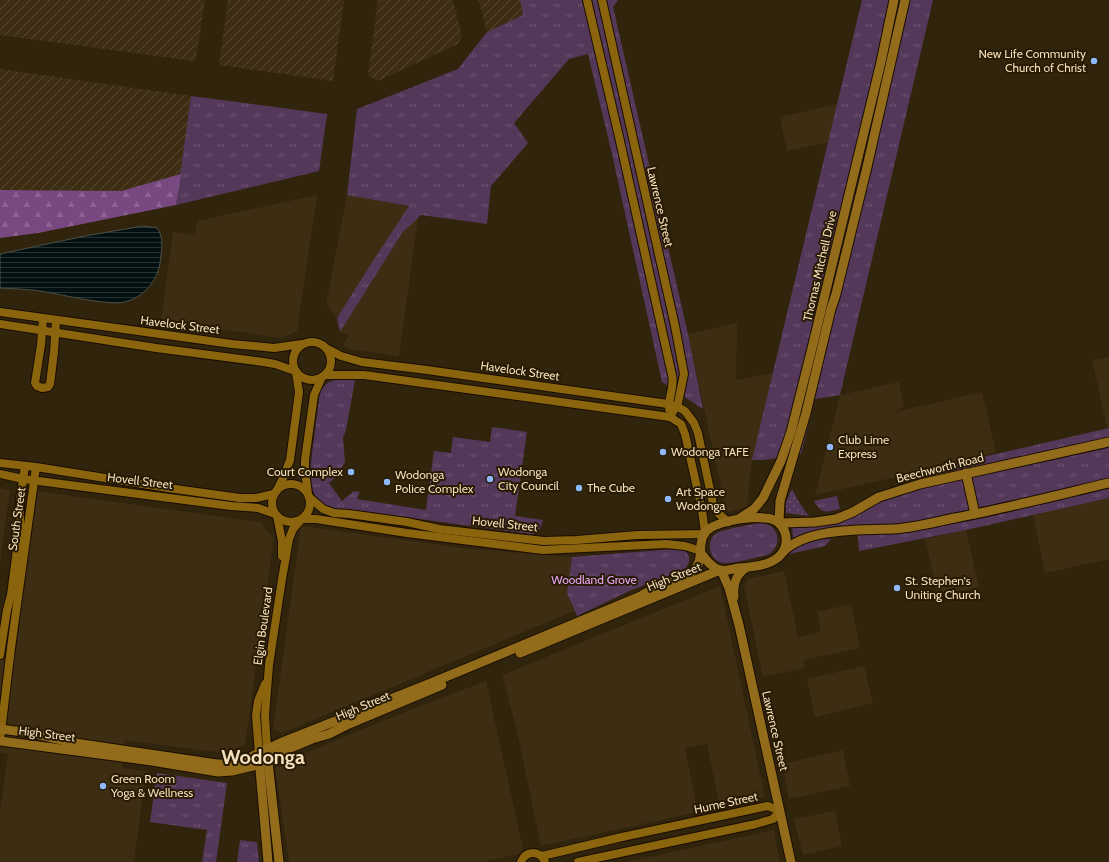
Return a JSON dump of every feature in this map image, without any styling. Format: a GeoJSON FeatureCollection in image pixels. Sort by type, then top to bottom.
{"type":"FeatureCollection","features":[{"type":"Feature","properties":{"kind":"main road","name":"Thomas Mitchell Drive"},"geometry":{"type":"LineString","coordinates":[[780,523],[780,501],[806,413],[823,346],[827,308],[859,153],[894,0]]}},
{"type":"Feature","properties":{"kind":"main road","name":"Thomas Mitchell Drive"},"geometry":{"type":"LineString","coordinates":[[731,521],[747,514],[759,504],[775,474],[791,432],[812,348],[827,308],[836,294],[870,156],[905,0]]}},
{"type":"Feature","properties":{"kind":"main road"},"geometry":{"type":"LineString","coordinates":[[881,62],[891,65]]}},
{"type":"Feature","properties":{"kind":"main road"},"geometry":{"type":"LineString","coordinates":[[874,90],[884,93]]}},
{"type":"Feature","properties":{"kind":"main road"},"geometry":{"type":"LineString","coordinates":[[859,153],[870,156]]}},
{"type":"Feature","properties":{"kind":"main road"},"geometry":{"type":"LineString","coordinates":[[859,153],[867,166]]}},
{"type":"Feature","properties":{"kind":"main road"},"geometry":{"type":"LineString","coordinates":[[812,348],[823,346]]}},
{"type":"Feature","properties":{"kind":"main road","name":"Beechworth Road"},"geometry":{"type":"LineString","coordinates":[[780,523],[815,522],[836,519],[853,512],[887,493],[966,473],[1109,442]]}},
{"type":"Feature","properties":{"kind":"main road"},"geometry":{"type":"LineString","coordinates":[[966,473],[975,514]]}},
{"type":"Feature","properties":{"kind":"main road"},"geometry":{"type":"LineString","coordinates":[[781,554],[786,545],[784,530],[780,523],[764,518],[731,521],[713,526],[705,533],[701,552],[711,564],[720,570],[747,567],[771,562],[781,554],[791,545],[808,537],[864,529],[910,528],[1109,483]]}},
{"type":"Feature","properties":{"kind":"main road","name":"High Street"},"geometry":{"type":"LineString","coordinates":[[0,740],[195,767],[218,772],[241,769],[268,754],[690,574],[698,565],[701,552]]}},
{"type":"Feature","properties":{"kind":"main road","name":"Lawrence Street"},"geometry":{"type":"LineString","coordinates":[[735,606],[734,589],[736,579],[740,572],[747,567]]}},
{"type":"Feature","properties":{"kind":"main road","name":"High Street"},"geometry":{"type":"LineString","coordinates":[[268,754],[329,734],[352,723],[720,570]]}},
{"type":"Feature","properties":{"kind":"main road","name":"Lawrence Street"},"geometry":{"type":"LineString","coordinates":[[720,570],[735,606],[791,862]]}},
{"type":"Feature","properties":{"kind":"main road","name":"High Street"},"geometry":{"type":"LineString","coordinates":[[1,729],[31,733],[75,743],[217,764],[259,758]]}},
{"type":"Feature","properties":{"kind":"main road","name":"Elgin Boulevard"},"geometry":{"type":"LineString","coordinates":[[268,754],[280,862]]}},
{"type":"Feature","properties":{"kind":"main road","name":"Elgin Boulevard"},"geometry":{"type":"LineString","coordinates":[[259,758],[268,862]]}},
{"type":"Feature","properties":{"kind":"street","name":"Lawrence Street"},"geometry":{"type":"LineString","coordinates":[[587,0],[673,378],[670,418]]}},
{"type":"Feature","properties":{"kind":"street","name":"Lawrence Street"},"geometry":{"type":"LineString","coordinates":[[602,0],[684,372],[680,393],[672,405]]}},
{"type":"Feature","properties":{"kind":"street"},"geometry":{"type":"LineString","coordinates":[[592,22],[606,19]]}},
{"type":"Feature","properties":{"kind":"street"},"geometry":{"type":"LineString","coordinates":[[648,267],[661,264]]}},
{"type":"Feature","properties":{"kind":"street","name":"Havelock Street"},"geometry":{"type":"LineString","coordinates":[[0,312],[56,321],[232,344],[274,348],[302,344]]}},
{"type":"Feature","properties":{"kind":"street"},"geometry":{"type":"LineString","coordinates":[[43,319],[35,381],[37,386],[42,388],[48,387],[50,384],[56,321]]}},
{"type":"Feature","properties":{"kind":"street"},"geometry":{"type":"LineString","coordinates":[[0,324],[156,348],[272,363],[296,372]]}},
{"type":"Feature","properties":{"kind":"street"},"geometry":{"type":"LineString","coordinates":[[296,372],[299,392],[290,460],[272,503],[276,515],[281,520],[288,522],[301,520],[307,514],[309,509],[305,460],[314,398],[323,376],[330,368],[331,361],[330,354],[326,348],[322,344],[314,341],[302,344],[293,355],[292,365],[296,372],[302,378],[308,380],[315,380],[323,376],[364,375],[670,418],[681,424],[686,434],[701,505],[705,533]]}},
{"type":"Feature","properties":{"kind":"street"},"geometry":{"type":"LineString","coordinates":[[230,357],[232,344]]}},
{"type":"Feature","properties":{"kind":"street","name":"Havelock Street"},"geometry":{"type":"LineString","coordinates":[[326,348],[341,356],[357,361],[672,405]]}},
{"type":"Feature","properties":{"kind":"street"},"geometry":{"type":"LineString","coordinates":[[470,390],[471,376]]}},
{"type":"Feature","properties":{"kind":"street"},"geometry":{"type":"LineString","coordinates":[[672,405],[685,411],[695,426],[698,433],[715,509],[721,516],[731,521]]}},
{"type":"Feature","properties":{"kind":"street","name":"Hovell Street"},"geometry":{"type":"LineString","coordinates":[[0,463],[36,467],[231,506],[258,508],[276,515]]}},
{"type":"Feature","properties":{"kind":"street","name":"South Street"},"geometry":{"type":"LineString","coordinates":[[0,655],[7,610],[11,595],[20,527],[20,503],[25,466]]}},
{"type":"Feature","properties":{"kind":"street","name":"South Street"},"geometry":{"type":"LineString","coordinates":[[0,740],[36,467]]}},
{"type":"Feature","properties":{"kind":"street","name":"Hovell Street"},"geometry":{"type":"LineString","coordinates":[[0,474],[23,479],[245,498],[256,498],[275,493]]}},
{"type":"Feature","properties":{"kind":"street"},"geometry":{"type":"LineString","coordinates":[[275,493],[282,487],[291,484],[302,488],[308,495]]}},
{"type":"Feature","properties":{"kind":"street"},"geometry":{"type":"LineString","coordinates":[[701,505],[710,490]]}},
{"type":"Feature","properties":{"kind":"street","name":"Hovell Street"},"geometry":{"type":"LineString","coordinates":[[308,495],[319,506],[331,513],[408,522],[442,534],[543,550],[666,544],[685,546],[701,552]]}},
{"type":"Feature","properties":{"kind":"street","name":"Elgin Boulevard"},"geometry":{"type":"LineString","coordinates":[[276,515],[282,541],[282,579]]}},
{"type":"Feature","properties":{"kind":"street","name":"Hovell Street"},"geometry":{"type":"LineString","coordinates":[[301,520],[316,519],[407,533],[544,541],[590,540],[637,535],[705,533]]}},
{"type":"Feature","properties":{"kind":"street","name":"Elgin Boulevard"},"geometry":{"type":"LineString","coordinates":[[268,754],[264,715],[268,676],[282,579],[290,537],[293,529],[301,520]]}},
{"type":"Feature","properties":{"kind":"street"},"geometry":{"type":"LineString","coordinates":[[407,533],[408,522]]}},
{"type":"Feature","properties":{"kind":"street"},"geometry":{"type":"LineString","coordinates":[[543,550],[544,541]]}},
{"type":"Feature","properties":{"kind":"street"},"geometry":{"type":"LineString","coordinates":[[4,627],[15,619],[7,610]]}},
{"type":"Feature","properties":{"kind":"street","name":"Elgin Boulevard"},"geometry":{"type":"LineString","coordinates":[[259,758],[256,713],[258,701],[268,676]]}},
{"type":"Feature","properties":{"kind":"street","name":"Hume Street"},"geometry":{"type":"LineString","coordinates":[[520,861],[524,856],[531,853],[538,854],[543,859],[600,843],[768,806],[780,811]]}},
{"type":"Feature","properties":{"kind":"street"},"geometry":{"type":"LineString","coordinates":[[753,809],[756,824]]}},
{"type":"Feature","properties":{"kind":"street"},"geometry":{"type":"LineString","coordinates":[[578,862],[756,824],[772,819],[780,811]]}},
{"type":"Feature","properties":{"kind":"street"},"geometry":{"type":"LineString","coordinates":[[688,823],[692,837]]}},
{"type":"Feature","properties":{"kind":"street"},"geometry":{"type":"LineString","coordinates":[[600,843],[603,856]]}},
{"type":"Feature","properties":{"kind":"shaded area"},"geometry":{"type":"Polygon","coordinates":[[[0,0],[205,0],[196,59],[193,61],[0,35],[0,0]]]}},
{"type":"Feature","properties":{"kind":"shaded area"},"geometry":{"type":"Polygon","coordinates":[[[228,0],[344,0],[333,81],[219,65],[228,0]]]}},
{"type":"Feature","properties":{"kind":"shaded area"},"geometry":{"type":"Polygon","coordinates":[[[378,0],[453,0],[462,36],[458,44],[378,81],[368,75],[378,0]]]}},
{"type":"Feature","properties":{"kind":"shaded area"},"geometry":{"type":"Polygon","coordinates":[[[479,0],[520,0],[523,15],[487,32],[479,0]]]}},
{"type":"Feature","properties":{"kind":"shaded area"},"geometry":{"type":"Polygon","coordinates":[[[0,69],[191,96],[181,174],[121,191],[0,190],[0,69]]]}},
{"type":"Feature","properties":{"kind":"shaded area"},"geometry":{"type":"Polygon","coordinates":[[[838,104],[829,142],[787,151],[780,117],[838,104]]]}},
{"type":"Feature","properties":{"kind":"shaded area"},"geometry":{"type":"Polygon","coordinates":[[[317,195],[297,331],[282,338],[161,321],[173,232],[195,235],[197,221],[317,195]]]}},
{"type":"Feature","properties":{"kind":"shaded area"},"geometry":{"type":"Polygon","coordinates":[[[347,195],[410,206],[337,318],[326,304],[347,195]]]}},
{"type":"Feature","properties":{"kind":"shaded area"},"geometry":{"type":"Polygon","coordinates":[[[418,217],[399,356],[349,349],[343,344],[349,336],[340,332],[402,233],[418,217]]]}},
{"type":"Feature","properties":{"kind":"shaded area"},"geometry":{"type":"Polygon","coordinates":[[[143,226],[157,228],[161,236],[162,245],[160,263],[156,276],[148,288],[132,300],[118,303],[108,303],[40,291],[0,288],[0,254],[85,236],[143,226]]]}},
{"type":"Feature","properties":{"kind":"shaded area"},"geometry":{"type":"Polygon","coordinates":[[[737,323],[736,380],[773,373],[751,466],[747,507],[728,512],[726,510],[688,334],[737,323]]]}},
{"type":"Feature","properties":{"kind":"shaded area"},"geometry":{"type":"Polygon","coordinates":[[[1109,357],[1109,427],[1107,427],[1092,360],[1109,357]]]}},
{"type":"Feature","properties":{"kind":"shaded area"},"geometry":{"type":"Polygon","coordinates":[[[899,382],[904,406],[895,412],[982,392],[996,452],[905,475],[815,495],[840,395],[899,382]]]}},
{"type":"Feature","properties":{"kind":"shaded area"},"geometry":{"type":"Polygon","coordinates":[[[0,488],[10,490],[0,563],[0,488]]]}},
{"type":"Feature","properties":{"kind":"shaded area"},"geometry":{"type":"Polygon","coordinates":[[[36,491],[260,522],[274,538],[245,745],[227,752],[206,751],[125,740],[122,768],[146,771],[134,862],[0,862],[0,812],[8,754],[0,752],[0,645],[16,652],[36,491]]]}},
{"type":"Feature","properties":{"kind":"shaded area"},"geometry":{"type":"Polygon","coordinates":[[[1109,498],[1109,559],[1045,573],[1033,515],[1109,498]]]}},
{"type":"Feature","properties":{"kind":"shaded area"},"geometry":{"type":"Polygon","coordinates":[[[301,526],[463,548],[572,557],[567,593],[574,611],[282,733],[273,729],[301,526]]]}},
{"type":"Feature","properties":{"kind":"shaded area"},"geometry":{"type":"Polygon","coordinates":[[[966,530],[979,587],[938,596],[925,539],[966,530]]]}},
{"type":"Feature","properties":{"kind":"shaded area"},"geometry":{"type":"Polygon","coordinates":[[[784,571],[798,637],[821,632],[817,612],[851,604],[860,648],[803,660],[805,668],[763,677],[744,586],[748,579],[784,571]]]}},
{"type":"Feature","properties":{"kind":"shaded area"},"geometry":{"type":"Polygon","coordinates":[[[720,586],[765,797],[720,807],[707,744],[685,748],[698,812],[541,846],[517,731],[502,675],[720,586]]]}},
{"type":"Feature","properties":{"kind":"shaded area"},"geometry":{"type":"Polygon","coordinates":[[[864,666],[873,703],[815,717],[807,679],[864,666]]]}},
{"type":"Feature","properties":{"kind":"shaded area"},"geometry":{"type":"Polygon","coordinates":[[[486,681],[523,849],[518,854],[481,862],[289,862],[275,766],[382,721],[486,681]]]}},
{"type":"Feature","properties":{"kind":"shaded area"},"geometry":{"type":"Polygon","coordinates":[[[843,750],[850,786],[789,799],[782,764],[843,750]]]}},
{"type":"Feature","properties":{"kind":"shaded area"},"geometry":{"type":"Polygon","coordinates":[[[835,811],[842,846],[803,855],[794,819],[835,811]]]}},
{"type":"Feature","properties":{"kind":"shaded area"},"geometry":{"type":"Polygon","coordinates":[[[774,830],[780,862],[626,862],[774,830]]]}},
{"type":"Feature","properties":{"kind":"green space"},"geometry":{"type":"Polygon","coordinates":[[[520,0],[618,0],[613,7],[688,334],[703,409],[662,382],[612,154],[588,54],[569,59],[514,123],[528,143],[491,186],[487,224],[421,215],[402,233],[340,332],[337,318],[409,206],[347,195],[357,109],[458,69],[487,32],[523,15],[520,0]]]}},
{"type":"Feature","properties":{"kind":"green space"},"geometry":{"type":"Polygon","coordinates":[[[862,0],[933,0],[840,395],[815,399],[801,454],[764,460],[752,460],[862,0]]]}},
{"type":"Feature","properties":{"kind":"green space"},"geometry":{"type":"Polygon","coordinates":[[[191,96],[327,114],[319,171],[176,205],[191,96]]]}},
{"type":"Feature","properties":{"kind":"green space"},"geometry":{"type":"Polygon","coordinates":[[[181,174],[176,205],[38,233],[0,238],[0,190],[121,191],[181,174]]]}},
{"type":"Feature","properties":{"kind":"green space"},"geometry":{"type":"Polygon","coordinates":[[[341,379],[355,380],[346,430],[343,438],[345,462],[337,476],[329,483],[342,501],[354,491],[360,492],[357,499],[426,510],[434,451],[451,453],[453,437],[490,442],[492,427],[527,432],[515,516],[543,520],[539,530],[536,533],[530,534],[332,508],[322,504],[315,496],[311,475],[312,450],[320,392],[329,382],[341,379]]]}},
{"type":"Feature","properties":{"kind":"green space"},"geometry":{"type":"Polygon","coordinates":[[[1109,428],[1109,498],[966,530],[859,551],[857,525],[811,532],[793,539],[792,526],[819,526],[909,491],[905,475],[1109,428]]]}},
{"type":"Feature","properties":{"kind":"green space"},"geometry":{"type":"Polygon","coordinates":[[[792,489],[800,504],[809,516],[786,513],[786,502],[792,489]]]}},
{"type":"Feature","properties":{"kind":"green space"},"geometry":{"type":"Polygon","coordinates":[[[837,496],[840,509],[831,511],[819,509],[814,501],[837,496]]]}},
{"type":"Feature","properties":{"kind":"green space"},"geometry":{"type":"Polygon","coordinates":[[[762,523],[773,528],[777,537],[776,547],[767,555],[724,563],[719,562],[712,555],[710,551],[711,541],[717,533],[732,528],[762,523]]]}},
{"type":"Feature","properties":{"kind":"green space"},"geometry":{"type":"Polygon","coordinates":[[[831,539],[825,546],[789,554],[793,550],[808,542],[831,539]]]}},
{"type":"Feature","properties":{"kind":"green space","name":"Woodland Grove"},"geometry":{"type":"Polygon","coordinates":[[[675,549],[686,551],[688,554],[689,560],[685,569],[629,591],[577,616],[567,593],[572,557],[675,549]]]}},
{"type":"Feature","properties":{"kind":"green space"},"geometry":{"type":"Polygon","coordinates":[[[157,773],[227,783],[216,862],[202,862],[207,830],[150,822],[157,773]]]}},
{"type":"Feature","properties":{"kind":"green space"},"geometry":{"type":"Polygon","coordinates":[[[240,840],[257,842],[259,862],[237,862],[240,840]]]}},
{"type":"Feature","properties":{"kind":"place","name":"New Life Community Church of Christ"},"geometry":{"type":"Point","coordinates":[1094,61]}},
{"type":"Feature","properties":{"kind":"place","name":"Club Lime Express"},"geometry":{"type":"Point","coordinates":[830,447]}},
{"type":"Feature","properties":{"kind":"place","name":"Wodonga TAFE"},"geometry":{"type":"Point","coordinates":[663,452]}},
{"type":"Feature","properties":{"kind":"place","name":"Court Complex"},"geometry":{"type":"Point","coordinates":[351,472]}},
{"type":"Feature","properties":{"kind":"place","name":"Wodonga City Council"},"geometry":{"type":"Point","coordinates":[490,479]}},
{"type":"Feature","properties":{"kind":"place","name":"Wodonga Police Complex"},"geometry":{"type":"Point","coordinates":[387,482]}},
{"type":"Feature","properties":{"kind":"place","name":"The Cube"},"geometry":{"type":"Point","coordinates":[579,488]}},
{"type":"Feature","properties":{"kind":"place","name":"Art Space Wodonga"},"geometry":{"type":"Point","coordinates":[668,499]}},
{"type":"Feature","properties":{"kind":"place","name":"St. Stephen's Uniting Church"},"geometry":{"type":"Point","coordinates":[897,588]}},
{"type":"Feature","properties":{"kind":"place","name":"Green Room Yoga & Wellness"},"geometry":{"type":"Point","coordinates":[103,786]}},
{"type":"Feature","properties":{"kind":"district","name":"Wodonga"},"geometry":{"type":"Point","coordinates":[263,757]}}]}
